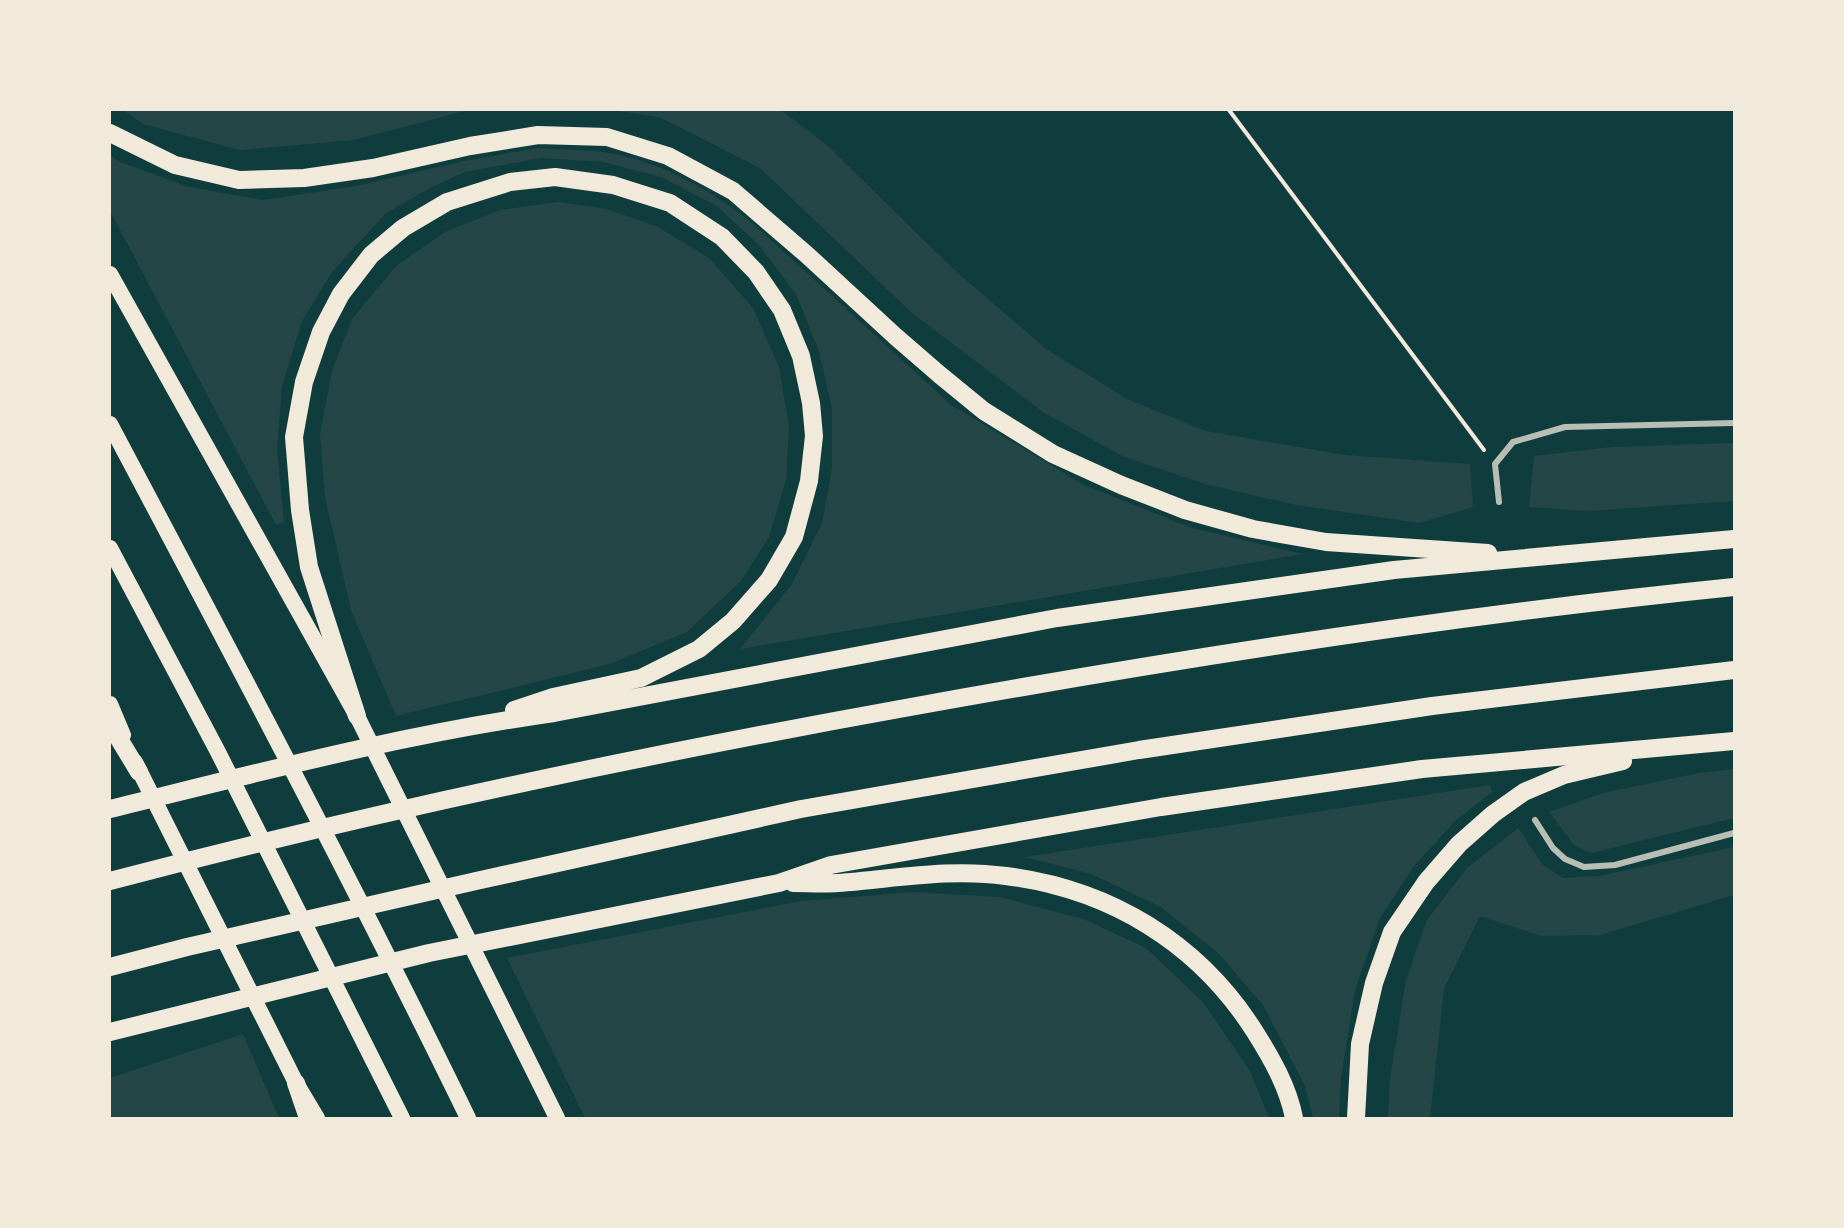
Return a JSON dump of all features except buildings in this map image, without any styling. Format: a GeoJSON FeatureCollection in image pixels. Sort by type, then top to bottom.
{"type":"FeatureCollection","features":[{"type":"Feature","properties":{"kind":"highway"},"geometry":{"type":"LineString","coordinates":[[110,134],[175,165],[239,180],[304,178],[373,168],[470,146],[538,135],[607,137],[668,156],[733,191],[895,336],[984,411],[1053,454],[1121,485],[1185,510],[1253,529],[1326,542],[1547,557]]}},
{"type":"Feature","properties":{"kind":"highway"},"geometry":{"type":"LineString","coordinates":[[357,716],[309,567],[300,510],[294,437],[304,382],[321,332],[341,294],[371,255],[404,228],[447,202],[510,182],[555,177],[613,185],[670,203],[722,237],[756,272],[782,310],[801,356],[811,403],[814,436],[809,481],[794,537],[769,580],[733,621],[699,649],[641,678],[553,697],[476,724]]}},
{"type":"Feature","properties":{"kind":"highway"},"geometry":{"type":"LineString","coordinates":[[110,274],[357,716],[557,1119]]}},
{"type":"Feature","properties":{"kind":"highway"},"geometry":{"type":"LineString","coordinates":[[110,424],[276,736],[408,994],[468,1119]]}},
{"type":"Feature","properties":{"kind":"highway"},"geometry":{"type":"LineString","coordinates":[[110,809],[260,772],[476,724],[554,713],[1057,618],[1394,570],[1734,539]]}},
{"type":"Feature","properties":{"kind":"highway"},"geometry":{"type":"LineString","coordinates":[[110,548],[218,752],[402,1119]]}},
{"type":"Feature","properties":{"kind":"highway"},"geometry":{"type":"LineString","coordinates":[[110,881],[431,803],[767,733],[1023,686],[1518,611],[1734,587]]}},
{"type":"Feature","properties":{"kind":"highway"},"geometry":{"type":"LineString","coordinates":[[110,967],[453,886],[801,809],[1139,750],[1432,706],[1734,670]]}},
{"type":"Feature","properties":{"kind":"highway"},"geometry":{"type":"LineString","coordinates":[[110,704],[139,772],[296,1083],[317,1119]]}},
{"type":"Feature","properties":{"kind":"highway"},"geometry":{"type":"LineString","coordinates":[[110,724],[139,772]]}},
{"type":"Feature","properties":{"kind":"highway"},"geometry":{"type":"LineString","coordinates":[[110,1032],[429,953],[779,883],[831,865],[1161,807],[1422,769],[1734,741]]}},
{"type":"Feature","properties":{"kind":"highway"},"geometry":{"type":"LineString","coordinates":[[1356,1119],[1360,1044],[1374,982],[1392,932],[1426,882],[1459,844],[1493,814],[1524,792],[1564,775],[1608,764],[1734,741]]}},
{"type":"Feature","properties":{"kind":"highway"},"geometry":{"type":"LineString","coordinates":[[779,883],[837,883],[939,873],[1006,876],[1068,889],[1121,909],[1167,936],[1210,972],[1243,1013],[1270,1056],[1291,1103],[1294,1119]]}},
{"type":"Feature","properties":{"kind":"highway"},"geometry":{"type":"LineString","coordinates":[[296,1083],[308,1119]]}},
{"type":"Feature","properties":{"kind":"street"},"geometry":{"type":"LineString","coordinates":[[1499,502],[1495,464],[1513,442],[1565,427],[1734,423]]}},
{"type":"Feature","properties":{"kind":"street"},"geometry":{"type":"LineString","coordinates":[[1535,820],[1553,848],[1565,859],[1584,867],[1615,865],[1734,833]]}},
{"type":"Feature","properties":{"kind":"path"},"geometry":{"type":"LineString","coordinates":[[1229,110],[1495,464]]}},
{"type":"Feature","properties":{"kind":"shaded area"},"geometry":{"type":"Polygon","coordinates":[[[123,110],[469,110],[353,140],[240,150],[143,124],[123,110]]]}},
{"type":"Feature","properties":{"kind":"shaded area"},"geometry":{"type":"Polygon","coordinates":[[[611,110],[781,110],[828,146],[950,266],[1046,349],[1129,400],[1206,431],[1345,455],[1470,464],[1473,507],[1419,523],[1296,505],[1208,485],[1122,456],[1043,412],[912,313],[760,168],[659,117],[611,110]]]}},
{"type":"Feature","properties":{"kind":"shaded area"},"geometry":{"type":"Polygon","coordinates":[[[538,148],[595,151],[623,156],[662,168],[698,186],[749,220],[950,404],[1082,484],[1189,527],[1303,554],[740,649],[792,584],[822,523],[832,468],[832,409],[819,351],[796,294],[760,246],[717,206],[661,177],[603,162],[541,158],[465,172],[430,188],[386,213],[332,272],[302,321],[282,386],[277,449],[284,522],[276,525],[110,211],[110,155],[120,162],[189,187],[263,200],[356,186],[464,161],[538,148]]]}},
{"type":"Feature","properties":{"kind":"shaded area"},"geometry":{"type":"Polygon","coordinates":[[[559,202],[607,209],[656,226],[709,258],[753,308],[779,367],[789,427],[786,480],[769,537],[741,581],[687,632],[610,664],[396,716],[351,610],[325,497],[320,433],[332,371],[352,319],[396,266],[445,232],[500,210],[559,202]]]}},
{"type":"Feature","properties":{"kind":"shaded area"},"geometry":{"type":"Polygon","coordinates":[[[1734,443],[1734,501],[1589,511],[1529,507],[1534,456],[1612,447],[1734,443]]]}},
{"type":"Feature","properties":{"kind":"shaded area"},"geometry":{"type":"Polygon","coordinates":[[[1734,769],[1734,818],[1592,853],[1575,846],[1549,812],[1603,793],[1699,773],[1734,769]]]}},
{"type":"Feature","properties":{"kind":"shaded area"},"geometry":{"type":"Polygon","coordinates":[[[1490,785],[1492,792],[1456,820],[1414,866],[1380,918],[1355,990],[1341,1078],[1339,1118],[1313,1118],[1305,1086],[1263,1005],[1219,954],[1161,907],[1091,874],[1025,857],[1490,785]]]}},
{"type":"Feature","properties":{"kind":"shaded area"},"geometry":{"type":"Polygon","coordinates":[[[1518,828],[1543,865],[1563,878],[1600,876],[1734,847],[1734,895],[1600,935],[1541,936],[1480,916],[1444,989],[1430,1118],[1388,1118],[1390,1079],[1406,980],[1427,920],[1467,868],[1518,828]]]}},
{"type":"Feature","properties":{"kind":"shaded area"},"geometry":{"type":"Polygon","coordinates":[[[915,892],[1000,897],[1086,920],[1146,948],[1203,1002],[1250,1071],[1269,1118],[585,1118],[507,958],[801,901],[915,892]]]}},
{"type":"Feature","properties":{"kind":"shaded area"},"geometry":{"type":"Polygon","coordinates":[[[243,1034],[279,1118],[110,1118],[110,1078],[243,1034]]]}}]}
